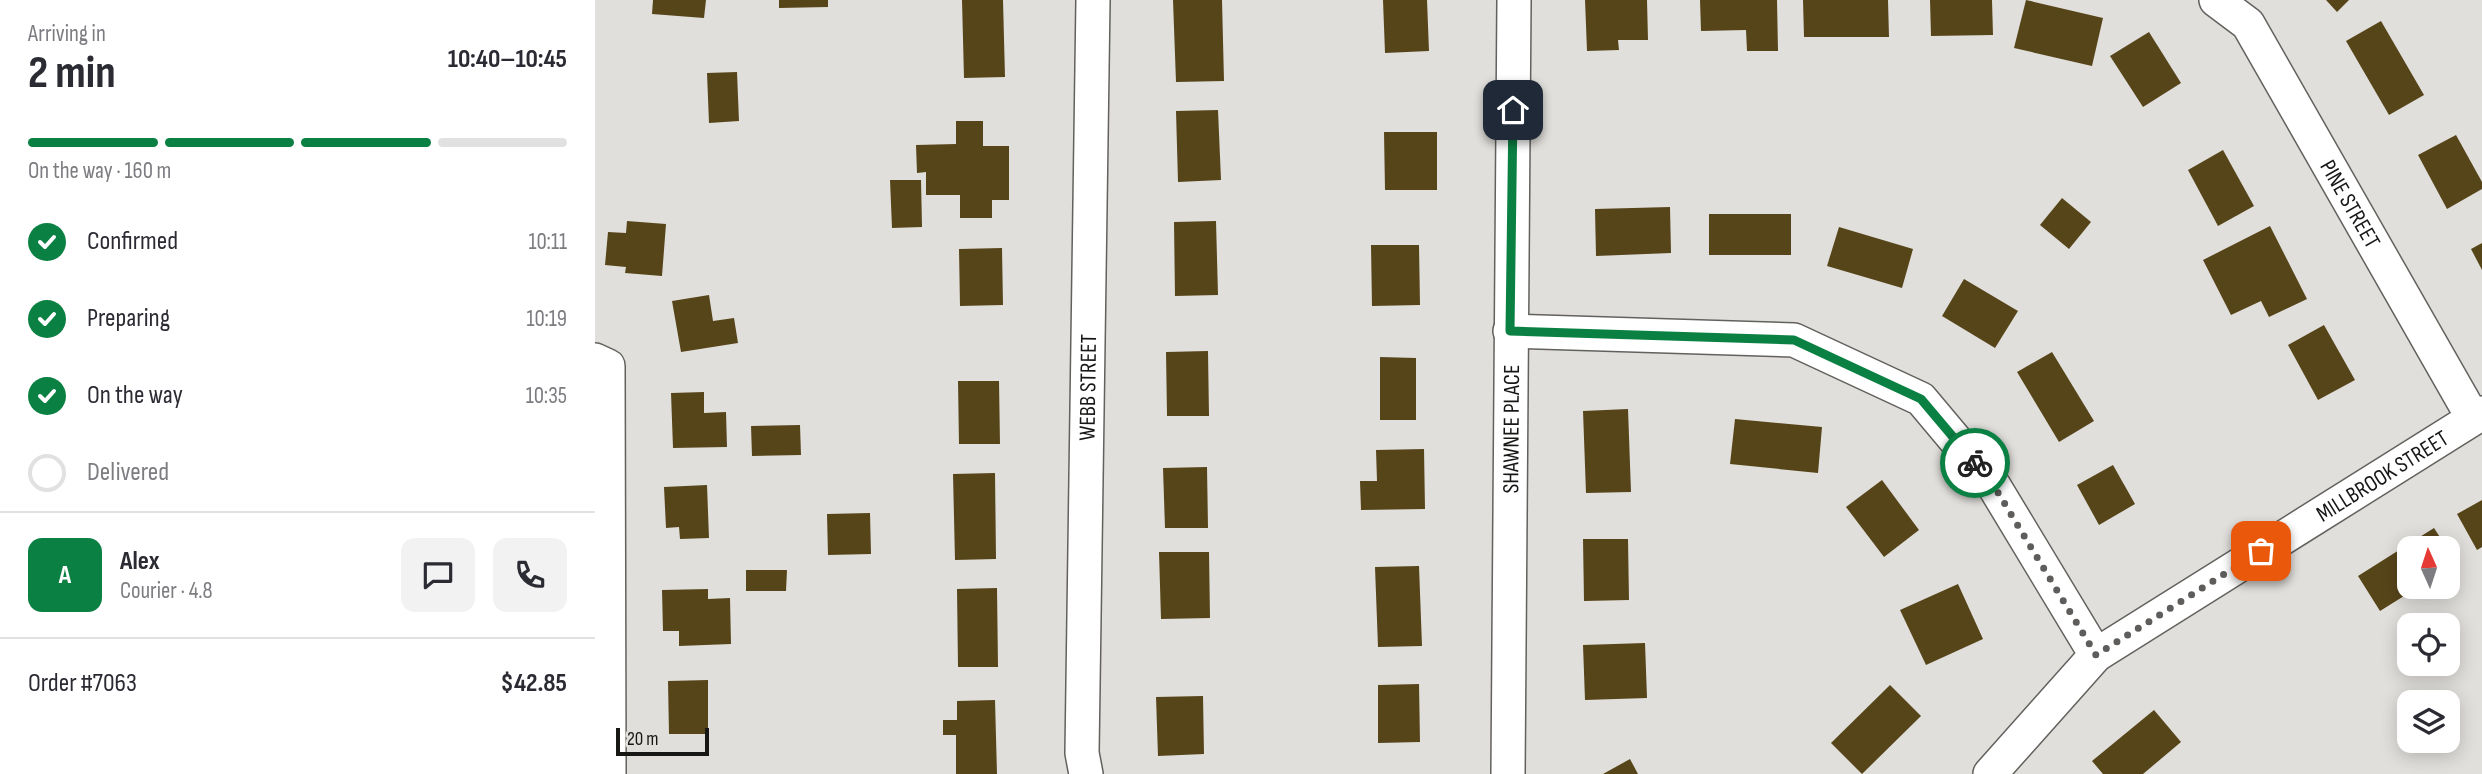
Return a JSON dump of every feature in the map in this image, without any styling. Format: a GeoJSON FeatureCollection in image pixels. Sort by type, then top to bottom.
{"type":"FeatureCollection","features":[{"type":"Feature","properties":{"kind":"street","name":"WEBB STREET"},"geometry":{"type":"LineString","coordinates":[[1086,774],[1082,753],[1093,0]]}},
{"type":"Feature","properties":{"kind":"street","name":"SHAWNEE PLACE"},"geometry":{"type":"LineString","coordinates":[[1508,774],[1514,0]]}},
{"type":"Feature","properties":{"kind":"street","name":"PINE STREET"},"geometry":{"type":"LineString","coordinates":[[2216,0],[2248,24],[2477,415]]}},
{"type":"Feature","properties":{"kind":"street"},"geometry":{"type":"LineString","coordinates":[[1510,331],[1794,340],[1921,399],[1994,486],[2096,655]]}},
{"type":"Feature","properties":{"kind":"street"},"geometry":{"type":"LineString","coordinates":[[595,360],[608,366],[609,774]]}},
{"type":"Feature","properties":{"kind":"street","name":"MILLBROOK STREET"},"geometry":{"type":"LineString","coordinates":[[1990,774],[2096,655],[2477,415]]}},
{"type":"Feature","properties":{"kind":"building"},"geometry":{"type":"Polygon","coordinates":[[[653,0],[706,0],[704,18],[652,14],[653,0]]]}},
{"type":"Feature","properties":{"kind":"building"},"geometry":{"type":"Polygon","coordinates":[[[779,0],[828,0],[828,7],[779,8],[779,0]]]}},
{"type":"Feature","properties":{"kind":"building"},"geometry":{"type":"Polygon","coordinates":[[[962,0],[1003,0],[1005,77],[964,78],[962,0]]]}},
{"type":"Feature","properties":{"kind":"building"},"geometry":{"type":"Polygon","coordinates":[[[1173,0],[1222,0],[1224,81],[1176,82],[1173,0]]]}},
{"type":"Feature","properties":{"kind":"building"},"geometry":{"type":"Polygon","coordinates":[[[1383,0],[1427,0],[1429,51],[1385,53],[1383,0]]]}},
{"type":"Feature","properties":{"kind":"building"},"geometry":{"type":"Polygon","coordinates":[[[1585,0],[1647,0],[1648,40],[1618,40],[1619,50],[1587,51],[1585,0]]]}},
{"type":"Feature","properties":{"kind":"building"},"geometry":{"type":"Polygon","coordinates":[[[1700,0],[1777,0],[1778,51],[1747,51],[1746,30],[1701,31],[1700,0]]]}},
{"type":"Feature","properties":{"kind":"building"},"geometry":{"type":"Polygon","coordinates":[[[1803,0],[1888,0],[1889,37],[1804,37],[1803,0]]]}},
{"type":"Feature","properties":{"kind":"building"},"geometry":{"type":"Polygon","coordinates":[[[1930,0],[1992,0],[1993,35],[1931,36],[1930,0]]]}},
{"type":"Feature","properties":{"kind":"building"},"geometry":{"type":"Polygon","coordinates":[[[2026,0],[2103,18],[2092,66],[2014,48],[2026,0]]]}},
{"type":"Feature","properties":{"kind":"building"},"geometry":{"type":"Polygon","coordinates":[[[2326,0],[2349,0],[2337,12],[2326,0]]]}},
{"type":"Feature","properties":{"kind":"building"},"geometry":{"type":"Polygon","coordinates":[[[2381,21],[2424,95],[2389,115],[2346,41],[2381,21]]]}},
{"type":"Feature","properties":{"kind":"building"},"geometry":{"type":"Polygon","coordinates":[[[2149,32],[2181,83],[2143,107],[2110,56],[2149,32]]]}},
{"type":"Feature","properties":{"kind":"building"},"geometry":{"type":"Polygon","coordinates":[[[737,72],[739,121],[709,123],[707,73],[737,72]]]}},
{"type":"Feature","properties":{"kind":"building"},"geometry":{"type":"Polygon","coordinates":[[[1218,110],[1221,180],[1178,182],[1176,111],[1218,110]]]}},
{"type":"Feature","properties":{"kind":"building"},"geometry":{"type":"Polygon","coordinates":[[[956,121],[983,121],[983,146],[1009,146],[1009,200],[992,200],[992,218],[960,218],[960,195],[926,195],[926,172],[917,173],[916,145],[956,144],[956,121]]]}},
{"type":"Feature","properties":{"kind":"building"},"geometry":{"type":"Polygon","coordinates":[[[1384,132],[1437,132],[1437,190],[1385,190],[1384,132]]]}},
{"type":"Feature","properties":{"kind":"building"},"geometry":{"type":"Polygon","coordinates":[[[2456,135],[2482,182],[2482,189],[2447,209],[2418,155],[2456,135]]]}},
{"type":"Feature","properties":{"kind":"building"},"geometry":{"type":"Polygon","coordinates":[[[2223,150],[2254,206],[2218,226],[2188,170],[2223,150]]]}},
{"type":"Feature","properties":{"kind":"building"},"geometry":{"type":"Polygon","coordinates":[[[890,180],[921,180],[922,227],[892,228],[890,180]]]}},
{"type":"Feature","properties":{"kind":"building"},"geometry":{"type":"Polygon","coordinates":[[[2062,198],[2091,222],[2069,249],[2040,225],[2062,198]]]}},
{"type":"Feature","properties":{"kind":"building"},"geometry":{"type":"Polygon","coordinates":[[[1670,207],[1671,253],[1596,256],[1595,209],[1670,207]]]}},
{"type":"Feature","properties":{"kind":"building"},"geometry":{"type":"Polygon","coordinates":[[[1709,214],[1791,214],[1791,255],[1709,255],[1709,214]]]}},
{"type":"Feature","properties":{"kind":"building"},"geometry":{"type":"Polygon","coordinates":[[[627,221],[666,224],[662,276],[625,273],[626,267],[605,265],[608,232],[626,233],[627,221]]]}},
{"type":"Feature","properties":{"kind":"building"},"geometry":{"type":"Polygon","coordinates":[[[1216,221],[1218,295],[1175,296],[1174,222],[1216,221]]]}},
{"type":"Feature","properties":{"kind":"building"},"geometry":{"type":"Polygon","coordinates":[[[2270,226],[2307,299],[2269,317],[2261,301],[2231,315],[2203,260],[2270,226]]]}},
{"type":"Feature","properties":{"kind":"building"},"geometry":{"type":"Polygon","coordinates":[[[1839,227],[1913,249],[1902,288],[1827,266],[1839,227]]]}},
{"type":"Feature","properties":{"kind":"building"},"geometry":{"type":"Polygon","coordinates":[[[2482,243],[2482,270],[2471,249],[2482,243]]]}},
{"type":"Feature","properties":{"kind":"building"},"geometry":{"type":"Polygon","coordinates":[[[1371,245],[1419,245],[1420,305],[1372,306],[1371,245]]]}},
{"type":"Feature","properties":{"kind":"building"},"geometry":{"type":"Polygon","coordinates":[[[1002,248],[1003,305],[960,306],[959,249],[1002,248]]]}},
{"type":"Feature","properties":{"kind":"building"},"geometry":{"type":"Polygon","coordinates":[[[1964,279],[2018,311],[1995,348],[1942,316],[1964,279]]]}},
{"type":"Feature","properties":{"kind":"building"},"geometry":{"type":"Polygon","coordinates":[[[709,295],[713,321],[734,318],[738,343],[681,352],[672,301],[709,295]]]}},
{"type":"Feature","properties":{"kind":"building"},"geometry":{"type":"Polygon","coordinates":[[[2324,325],[2355,380],[2318,400],[2288,345],[2324,325]]]}},
{"type":"Feature","properties":{"kind":"building"},"geometry":{"type":"Polygon","coordinates":[[[1208,351],[1209,416],[1167,416],[1166,352],[1208,351]]]}},
{"type":"Feature","properties":{"kind":"building"},"geometry":{"type":"Polygon","coordinates":[[[2052,352],[2094,421],[2059,442],[2017,372],[2052,352]]]}},
{"type":"Feature","properties":{"kind":"building"},"geometry":{"type":"Polygon","coordinates":[[[1380,357],[1416,358],[1416,420],[1380,420],[1380,357]]]}},
{"type":"Feature","properties":{"kind":"building"},"geometry":{"type":"Polygon","coordinates":[[[958,381],[999,381],[1000,444],[959,444],[958,381]]]}},
{"type":"Feature","properties":{"kind":"building"},"geometry":{"type":"Polygon","coordinates":[[[704,392],[704,413],[726,412],[727,447],[673,448],[671,393],[704,392]]]}},
{"type":"Feature","properties":{"kind":"building"},"geometry":{"type":"Polygon","coordinates":[[[1628,409],[1631,492],[1586,493],[1583,411],[1628,409]]]}},
{"type":"Feature","properties":{"kind":"building"},"geometry":{"type":"Polygon","coordinates":[[[1735,419],[1822,427],[1818,473],[1730,464],[1735,419]]]}},
{"type":"Feature","properties":{"kind":"building"},"geometry":{"type":"Polygon","coordinates":[[[800,425],[801,455],[752,456],[751,426],[800,425]]]}},
{"type":"Feature","properties":{"kind":"building"},"geometry":{"type":"Polygon","coordinates":[[[1424,449],[1425,509],[1361,510],[1360,481],[1377,481],[1376,450],[1424,449]]]}},
{"type":"Feature","properties":{"kind":"building"},"geometry":{"type":"Polygon","coordinates":[[[2113,465],[2135,504],[2099,525],[2077,485],[2113,465]]]}},
{"type":"Feature","properties":{"kind":"building"},"geometry":{"type":"Polygon","coordinates":[[[1207,467],[1208,528],[1165,528],[1163,468],[1207,467]]]}},
{"type":"Feature","properties":{"kind":"building"},"geometry":{"type":"Polygon","coordinates":[[[995,473],[996,559],[955,560],[953,474],[995,473]]]}},
{"type":"Feature","properties":{"kind":"building"},"geometry":{"type":"Polygon","coordinates":[[[1882,480],[1919,530],[1884,557],[1846,507],[1882,480]]]}},
{"type":"Feature","properties":{"kind":"building"},"geometry":{"type":"Polygon","coordinates":[[[707,485],[709,538],[680,539],[679,527],[666,528],[664,487],[707,485]]]}},
{"type":"Feature","properties":{"kind":"building"},"geometry":{"type":"Polygon","coordinates":[[[2482,500],[2482,547],[2477,550],[2457,514],[2482,500]]]}},
{"type":"Feature","properties":{"kind":"building"},"geometry":{"type":"Polygon","coordinates":[[[870,513],[871,554],[828,555],[827,514],[870,513]]]}},
{"type":"Feature","properties":{"kind":"building"},"geometry":{"type":"Polygon","coordinates":[[[2434,528],[2439,536],[2421,536],[2434,528]]]}},
{"type":"Feature","properties":{"kind":"building"},"geometry":{"type":"Polygon","coordinates":[[[1583,539],[1628,539],[1629,600],[1584,601],[1583,539]]]}},
{"type":"Feature","properties":{"kind":"building"},"geometry":{"type":"Polygon","coordinates":[[[2397,551],[2397,599],[2399,599],[2380,611],[2358,576],[2397,551]]]}},
{"type":"Feature","properties":{"kind":"building"},"geometry":{"type":"Polygon","coordinates":[[[1159,552],[1209,552],[1210,618],[1161,619],[1159,552]]]}},
{"type":"Feature","properties":{"kind":"building"},"geometry":{"type":"Polygon","coordinates":[[[1419,566],[1422,646],[1378,647],[1375,567],[1419,566]]]}},
{"type":"Feature","properties":{"kind":"building"},"geometry":{"type":"Polygon","coordinates":[[[746,570],[787,570],[786,591],[746,591],[746,570]]]}},
{"type":"Feature","properties":{"kind":"building"},"geometry":{"type":"Polygon","coordinates":[[[1958,584],[1983,639],[1926,665],[1900,610],[1958,584]]]}},
{"type":"Feature","properties":{"kind":"building"},"geometry":{"type":"Polygon","coordinates":[[[997,588],[998,667],[958,667],[957,589],[997,588]]]}},
{"type":"Feature","properties":{"kind":"building"},"geometry":{"type":"Polygon","coordinates":[[[708,589],[708,599],[730,598],[731,644],[679,646],[679,631],[663,631],[662,590],[708,589]]]}},
{"type":"Feature","properties":{"kind":"building"},"geometry":{"type":"Polygon","coordinates":[[[1645,643],[1647,698],[1585,700],[1583,645],[1645,643]]]}},
{"type":"Feature","properties":{"kind":"building"},"geometry":{"type":"Polygon","coordinates":[[[708,680],[708,734],[669,734],[668,681],[708,680]]]}},
{"type":"Feature","properties":{"kind":"building"},"geometry":{"type":"Polygon","coordinates":[[[1419,684],[1420,742],[1378,743],[1378,685],[1419,684]]]}},
{"type":"Feature","properties":{"kind":"building"},"geometry":{"type":"Polygon","coordinates":[[[1890,685],[1921,716],[1862,774],[1831,743],[1890,685]]]}},
{"type":"Feature","properties":{"kind":"building"},"geometry":{"type":"Polygon","coordinates":[[[1203,696],[1204,754],[1158,756],[1156,697],[1203,696]]]}},
{"type":"Feature","properties":{"kind":"building"},"geometry":{"type":"Polygon","coordinates":[[[995,700],[997,774],[956,774],[956,735],[943,735],[943,720],[957,720],[957,701],[995,700]]]}},
{"type":"Feature","properties":{"kind":"building"},"geometry":{"type":"Polygon","coordinates":[[[2154,710],[2181,742],[2143,774],[2103,774],[2092,761],[2154,710]]]}},
{"type":"Feature","properties":{"kind":"building"},"geometry":{"type":"Polygon","coordinates":[[[1630,759],[1638,774],[1603,774],[1630,759]]]}},
{"type":"Feature","properties":{"kind":"way so far"},"geometry":{"type":"LineString","coordinates":[[1975,463],[1994,486],[2096,655],[2261,551]]}},
{"type":"Feature","properties":{"kind":"route"},"geometry":{"type":"LineString","coordinates":[[1513,110],[1510,331],[1794,340],[1921,399],[1975,463]]}}]}
